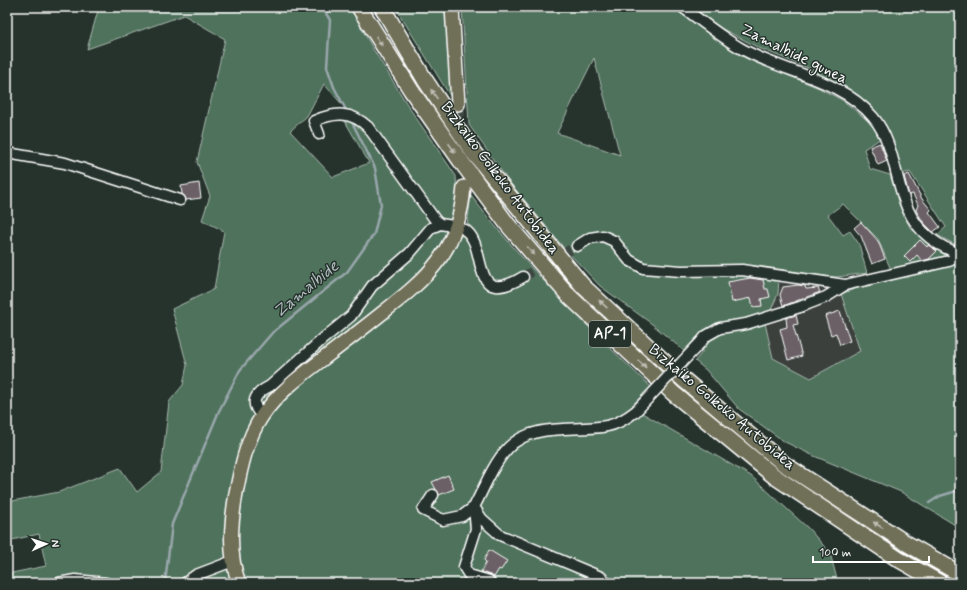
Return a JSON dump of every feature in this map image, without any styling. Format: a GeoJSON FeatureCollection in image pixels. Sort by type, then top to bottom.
{"type":"FeatureCollection","features":[{"type":"Feature","properties":{"kind":"highway","name":"Bizkaiko Golkoko Autobidea"},"geometry":{"type":"LineString","coordinates":[[359,7],[410,90],[460,160],[508,224],[569,296],[673,393],[774,476],[898,559],[940,583]]}},
{"type":"Feature","properties":{"kind":"highway","name":"Bizkaiko Golkoko Autobidea"},"geometry":{"type":"LineString","coordinates":[[382,7],[425,80],[473,152],[583,286],[684,380],[784,464],[906,543],[960,574]]}},
{"type":"Feature","properties":{"kind":"main road"},"geometry":{"type":"LineString","coordinates":[[452,7],[458,104]]}},
{"type":"Feature","properties":{"kind":"main road"},"geometry":{"type":"LineString","coordinates":[[239,583],[233,561],[232,522],[236,490],[246,451],[255,428],[262,416],[287,388],[429,274],[445,251],[458,224],[462,207],[464,187]]}},
{"type":"Feature","properties":{"kind":"street","name":"Zamalbide gunea"},"geometry":{"type":"LineString","coordinates":[[577,246],[590,238],[603,236],[614,241],[629,260],[644,268],[681,271],[742,270],[846,284],[949,261],[958,253],[935,242],[924,233],[908,212],[882,130],[873,117],[861,106],[842,92],[742,49],[682,7]]}},
{"type":"Feature","properties":{"kind":"street"},"geometry":{"type":"LineString","coordinates":[[319,134],[314,121],[325,116],[348,114],[360,120],[368,127],[436,221],[440,224],[453,226]]}},
{"type":"Feature","properties":{"kind":"street"},"geometry":{"type":"LineString","coordinates":[[7,152],[65,163],[180,200]]}},
{"type":"Feature","properties":{"kind":"street"},"geometry":{"type":"LineString","coordinates":[[262,416],[255,405],[255,398],[260,391],[270,386],[351,316],[372,286],[410,253],[431,228],[440,224]]}},
{"type":"Feature","properties":{"kind":"street"},"geometry":{"type":"LineString","coordinates":[[465,230],[474,238],[477,244],[482,273],[490,283],[504,286],[523,278]]}},
{"type":"Feature","properties":{"kind":"street","name":"Zamalbide gunea"},"geometry":{"type":"LineString","coordinates":[[474,507],[499,460],[508,448],[516,442],[537,432],[607,426],[625,419],[636,411],[706,336],[720,328],[746,324],[800,307],[826,297],[846,284]]}},
{"type":"Feature","properties":{"kind":"street"},"geometry":{"type":"LineString","coordinates":[[433,496],[423,510],[443,520],[462,516],[474,507]]}},
{"type":"Feature","properties":{"kind":"street"},"geometry":{"type":"LineString","coordinates":[[474,507],[476,529],[464,567],[469,575],[489,582]]}},
{"type":"Feature","properties":{"kind":"street"},"geometry":{"type":"LineString","coordinates":[[474,507],[482,518],[500,534],[601,577],[606,583]]}},
{"type":"Feature","properties":{"kind":"street"},"geometry":{"type":"LineString","coordinates":[[185,583],[196,575],[233,561]]}},
{"type":"Feature","properties":{"kind":"street"},"geometry":{"type":"LineString","coordinates":[[59,583],[76,580],[106,583]]}},
{"type":"Feature","properties":{"kind":"shaded area"},"geometry":{"type":"Polygon","coordinates":[[[779,278],[836,285],[841,294],[860,351],[811,378],[773,358],[765,323],[778,294],[779,278]]]}},
{"type":"Feature","properties":{"kind":"green space"},"geometry":{"type":"Polygon","coordinates":[[[99,7],[350,7],[373,49],[410,109],[456,176],[457,195],[453,222],[439,219],[359,116],[347,110],[324,84],[307,116],[290,131],[333,177],[369,163],[342,116],[358,122],[368,133],[428,217],[430,225],[466,233],[471,196],[535,272],[651,387],[632,405],[642,413],[751,476],[809,529],[830,553],[838,583],[7,583],[7,574],[46,566],[39,534],[12,540],[7,535],[7,502],[59,492],[120,468],[137,492],[161,472],[169,402],[183,385],[187,365],[172,309],[214,289],[224,231],[202,220],[210,196],[197,162],[225,39],[184,15],[87,49],[99,7]]]}},
{"type":"Feature","properties":{"kind":"green space"},"geometry":{"type":"Polygon","coordinates":[[[395,7],[446,7],[452,99],[395,7]]]}},
{"type":"Feature","properties":{"kind":"green space"},"geometry":{"type":"Polygon","coordinates":[[[462,7],[569,7],[572,11],[578,7],[672,7],[714,37],[763,65],[819,88],[842,100],[860,114],[874,127],[880,139],[864,149],[870,169],[890,175],[902,212],[911,229],[951,255],[947,258],[891,270],[878,239],[843,204],[828,215],[843,235],[850,231],[859,244],[867,273],[837,277],[789,274],[717,266],[649,266],[668,275],[718,272],[779,278],[778,294],[770,312],[740,323],[710,328],[694,340],[684,351],[652,324],[600,286],[564,248],[507,179],[469,125],[462,7]],[[594,58],[557,133],[620,155],[594,58]]]}},
{"type":"Feature","properties":{"kind":"green space"},"geometry":{"type":"Polygon","coordinates":[[[692,7],[960,7],[960,247],[937,235],[946,227],[910,172],[900,174],[890,141],[847,89],[813,70],[759,48],[721,28],[692,7]]]}},
{"type":"Feature","properties":{"kind":"green space"},"geometry":{"type":"Polygon","coordinates":[[[960,263],[960,528],[901,492],[814,456],[785,442],[739,409],[706,370],[695,361],[703,351],[707,340],[714,334],[747,329],[765,323],[773,358],[811,378],[860,351],[841,294],[870,283],[960,263]]]}},
{"type":"Feature","properties":{"kind":"building"},"geometry":{"type":"Polygon","coordinates":[[[880,143],[887,161],[878,165],[870,147],[880,143]]]}},
{"type":"Feature","properties":{"kind":"building"},"geometry":{"type":"Polygon","coordinates":[[[909,174],[922,199],[931,210],[929,212],[940,227],[933,232],[923,222],[916,210],[918,205],[913,194],[909,195],[904,176],[909,174]]]}},
{"type":"Feature","properties":{"kind":"building"},"geometry":{"type":"Polygon","coordinates":[[[199,183],[201,198],[186,200],[182,194],[181,186],[199,183]]]}},
{"type":"Feature","properties":{"kind":"building"},"geometry":{"type":"Polygon","coordinates":[[[861,222],[878,241],[885,259],[872,264],[861,236],[854,228],[861,222]]]}},
{"type":"Feature","properties":{"kind":"building"},"geometry":{"type":"Polygon","coordinates":[[[920,240],[927,247],[928,245],[937,251],[929,259],[922,261],[917,255],[910,262],[904,256],[920,240]]]}},
{"type":"Feature","properties":{"kind":"building"},"geometry":{"type":"Polygon","coordinates":[[[750,278],[763,280],[765,289],[768,289],[770,297],[761,299],[762,306],[753,307],[751,298],[732,302],[728,282],[750,278]]]}},
{"type":"Feature","properties":{"kind":"building"},"geometry":{"type":"Polygon","coordinates":[[[798,285],[805,286],[806,289],[818,288],[820,292],[783,306],[780,295],[783,287],[798,285]]]}},
{"type":"Feature","properties":{"kind":"building"},"geometry":{"type":"Polygon","coordinates":[[[840,311],[850,341],[840,345],[836,333],[831,335],[825,316],[840,311]]]}},
{"type":"Feature","properties":{"kind":"building"},"geometry":{"type":"Polygon","coordinates":[[[796,315],[798,324],[793,325],[802,356],[788,360],[780,329],[787,327],[786,318],[796,315]]]}},
{"type":"Feature","properties":{"kind":"building"},"geometry":{"type":"Polygon","coordinates":[[[448,475],[454,489],[439,495],[432,482],[448,475]]]}},
{"type":"Feature","properties":{"kind":"building"},"geometry":{"type":"Polygon","coordinates":[[[489,550],[507,561],[494,577],[481,572],[486,562],[484,560],[489,550]]]}},
{"type":"Feature","properties":{"kind":"waterway","name":"Zamalbide"},"geometry":{"type":"LineString","coordinates":[[322,7],[330,20],[327,67],[334,87],[347,112]]}},
{"type":"Feature","properties":{"kind":"waterway","name":"Zamalbide"},"geometry":{"type":"LineString","coordinates":[[165,583],[172,524],[219,411],[240,370],[272,333],[347,272],[374,234],[381,205],[375,168],[351,120]]}},
{"type":"Feature","properties":{"kind":"waterway"},"geometry":{"type":"LineString","coordinates":[[929,503],[940,496],[960,490]]}},
{"type":"Feature","properties":{"kind":"tunnel"},"geometry":{"type":"LineString","coordinates":[[458,104],[464,187]]}},
{"type":"Feature","properties":{"kind":"tunnel"},"geometry":{"type":"LineString","coordinates":[[523,277],[577,246]]}}]}
